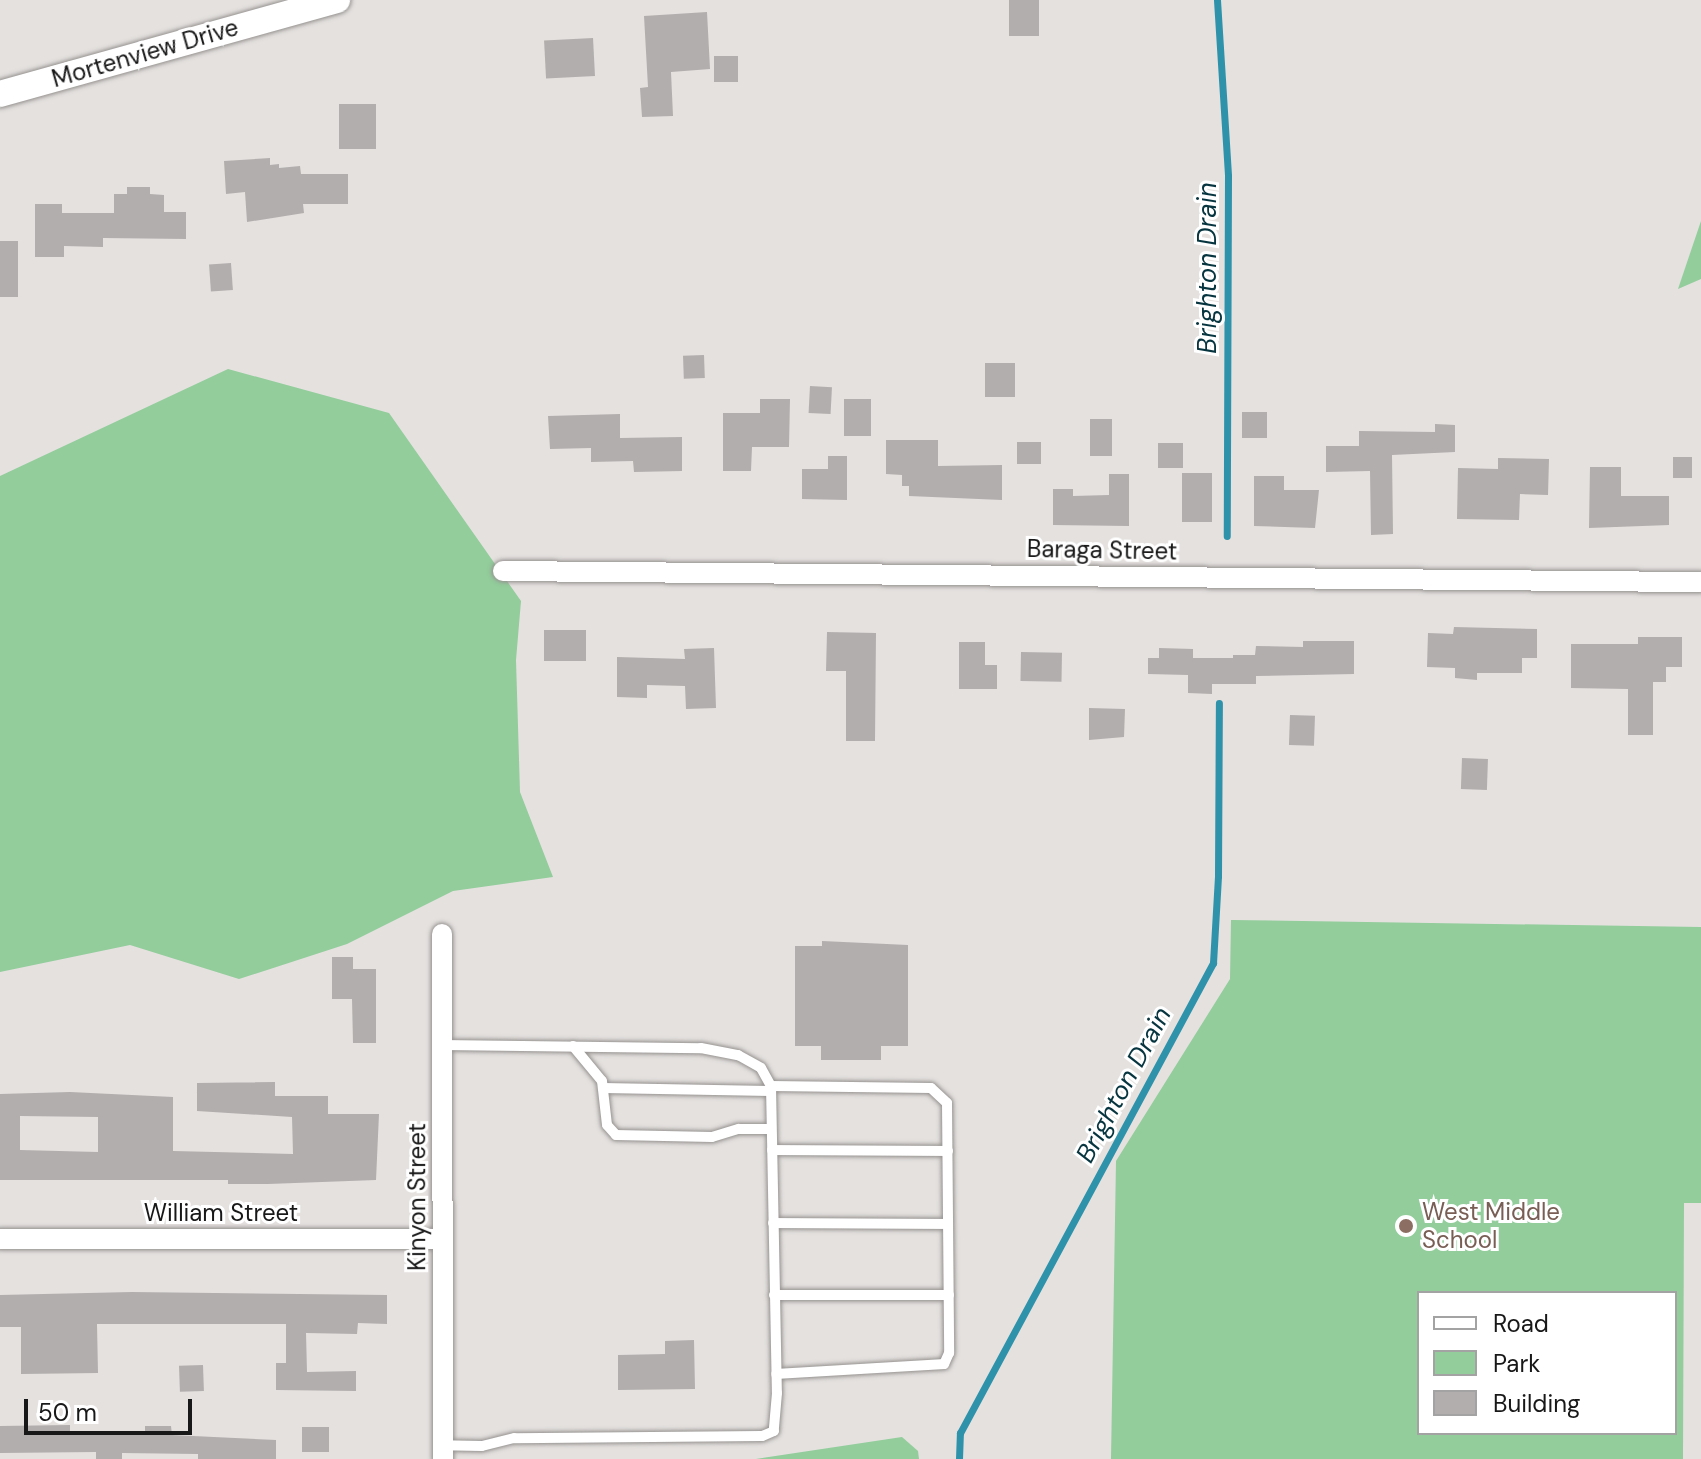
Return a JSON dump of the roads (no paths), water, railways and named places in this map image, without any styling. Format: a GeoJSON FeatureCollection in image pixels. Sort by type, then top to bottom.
{"type":"FeatureCollection","features":[{"type":"Feature","properties":{"kind":"street","name":"Mortenview Drive"},"geometry":{"type":"LineString","coordinates":[[0,94],[337,0]]}},
{"type":"Feature","properties":{"kind":"street","name":"Baraga Street"},"geometry":{"type":"LineString","coordinates":[[503,571],[1701,582]]}},
{"type":"Feature","properties":{"kind":"street","name":"Kinyon Street"},"geometry":{"type":"LineString","coordinates":[[442,934],[443,1452]]}},
{"type":"Feature","properties":{"kind":"street","name":"William Street"},"geometry":{"type":"LineString","coordinates":[[0,1239],[443,1239]]}},
{"type":"Feature","properties":{"kind":"lane"},"geometry":{"type":"LineString","coordinates":[[442,1045],[701,1048],[738,1055],[761,1068],[770,1088],[776,1374],[774,1431],[762,1436],[514,1438],[443,1452]]}},
{"type":"Feature","properties":{"kind":"lane"},"geometry":{"type":"LineString","coordinates":[[573,1046],[602,1081],[607,1125],[616,1135],[712,1137],[739,1129],[771,1129]]}},
{"type":"Feature","properties":{"kind":"lane"},"geometry":{"type":"LineString","coordinates":[[603,1088],[931,1088],[947,1103],[949,1353],[944,1364],[776,1374]]}},
{"type":"Feature","properties":{"kind":"lane"},"geometry":{"type":"LineString","coordinates":[[772,1150],[948,1151]]}},
{"type":"Feature","properties":{"kind":"lane"},"geometry":{"type":"LineString","coordinates":[[773,1223],[948,1224]]}},
{"type":"Feature","properties":{"kind":"lane"},"geometry":{"type":"LineString","coordinates":[[774,1295],[949,1295]]}},
{"type":"Feature","properties":{"kind":"waterway","name":"Brighton Drain"},"geometry":{"type":"LineString","coordinates":[[1217,0],[1228,176],[1227,536]]}},
{"type":"Feature","properties":{"kind":"waterway","name":"Brighton Drain"},"geometry":{"type":"LineString","coordinates":[[959,1459],[960,1433],[1213,963],[1218,876],[1219,703]]}},
{"type":"Feature","properties":{"kind":"place","name":"West Middle School"},"geometry":{"type":"Point","coordinates":[1406,1226]}}]}
